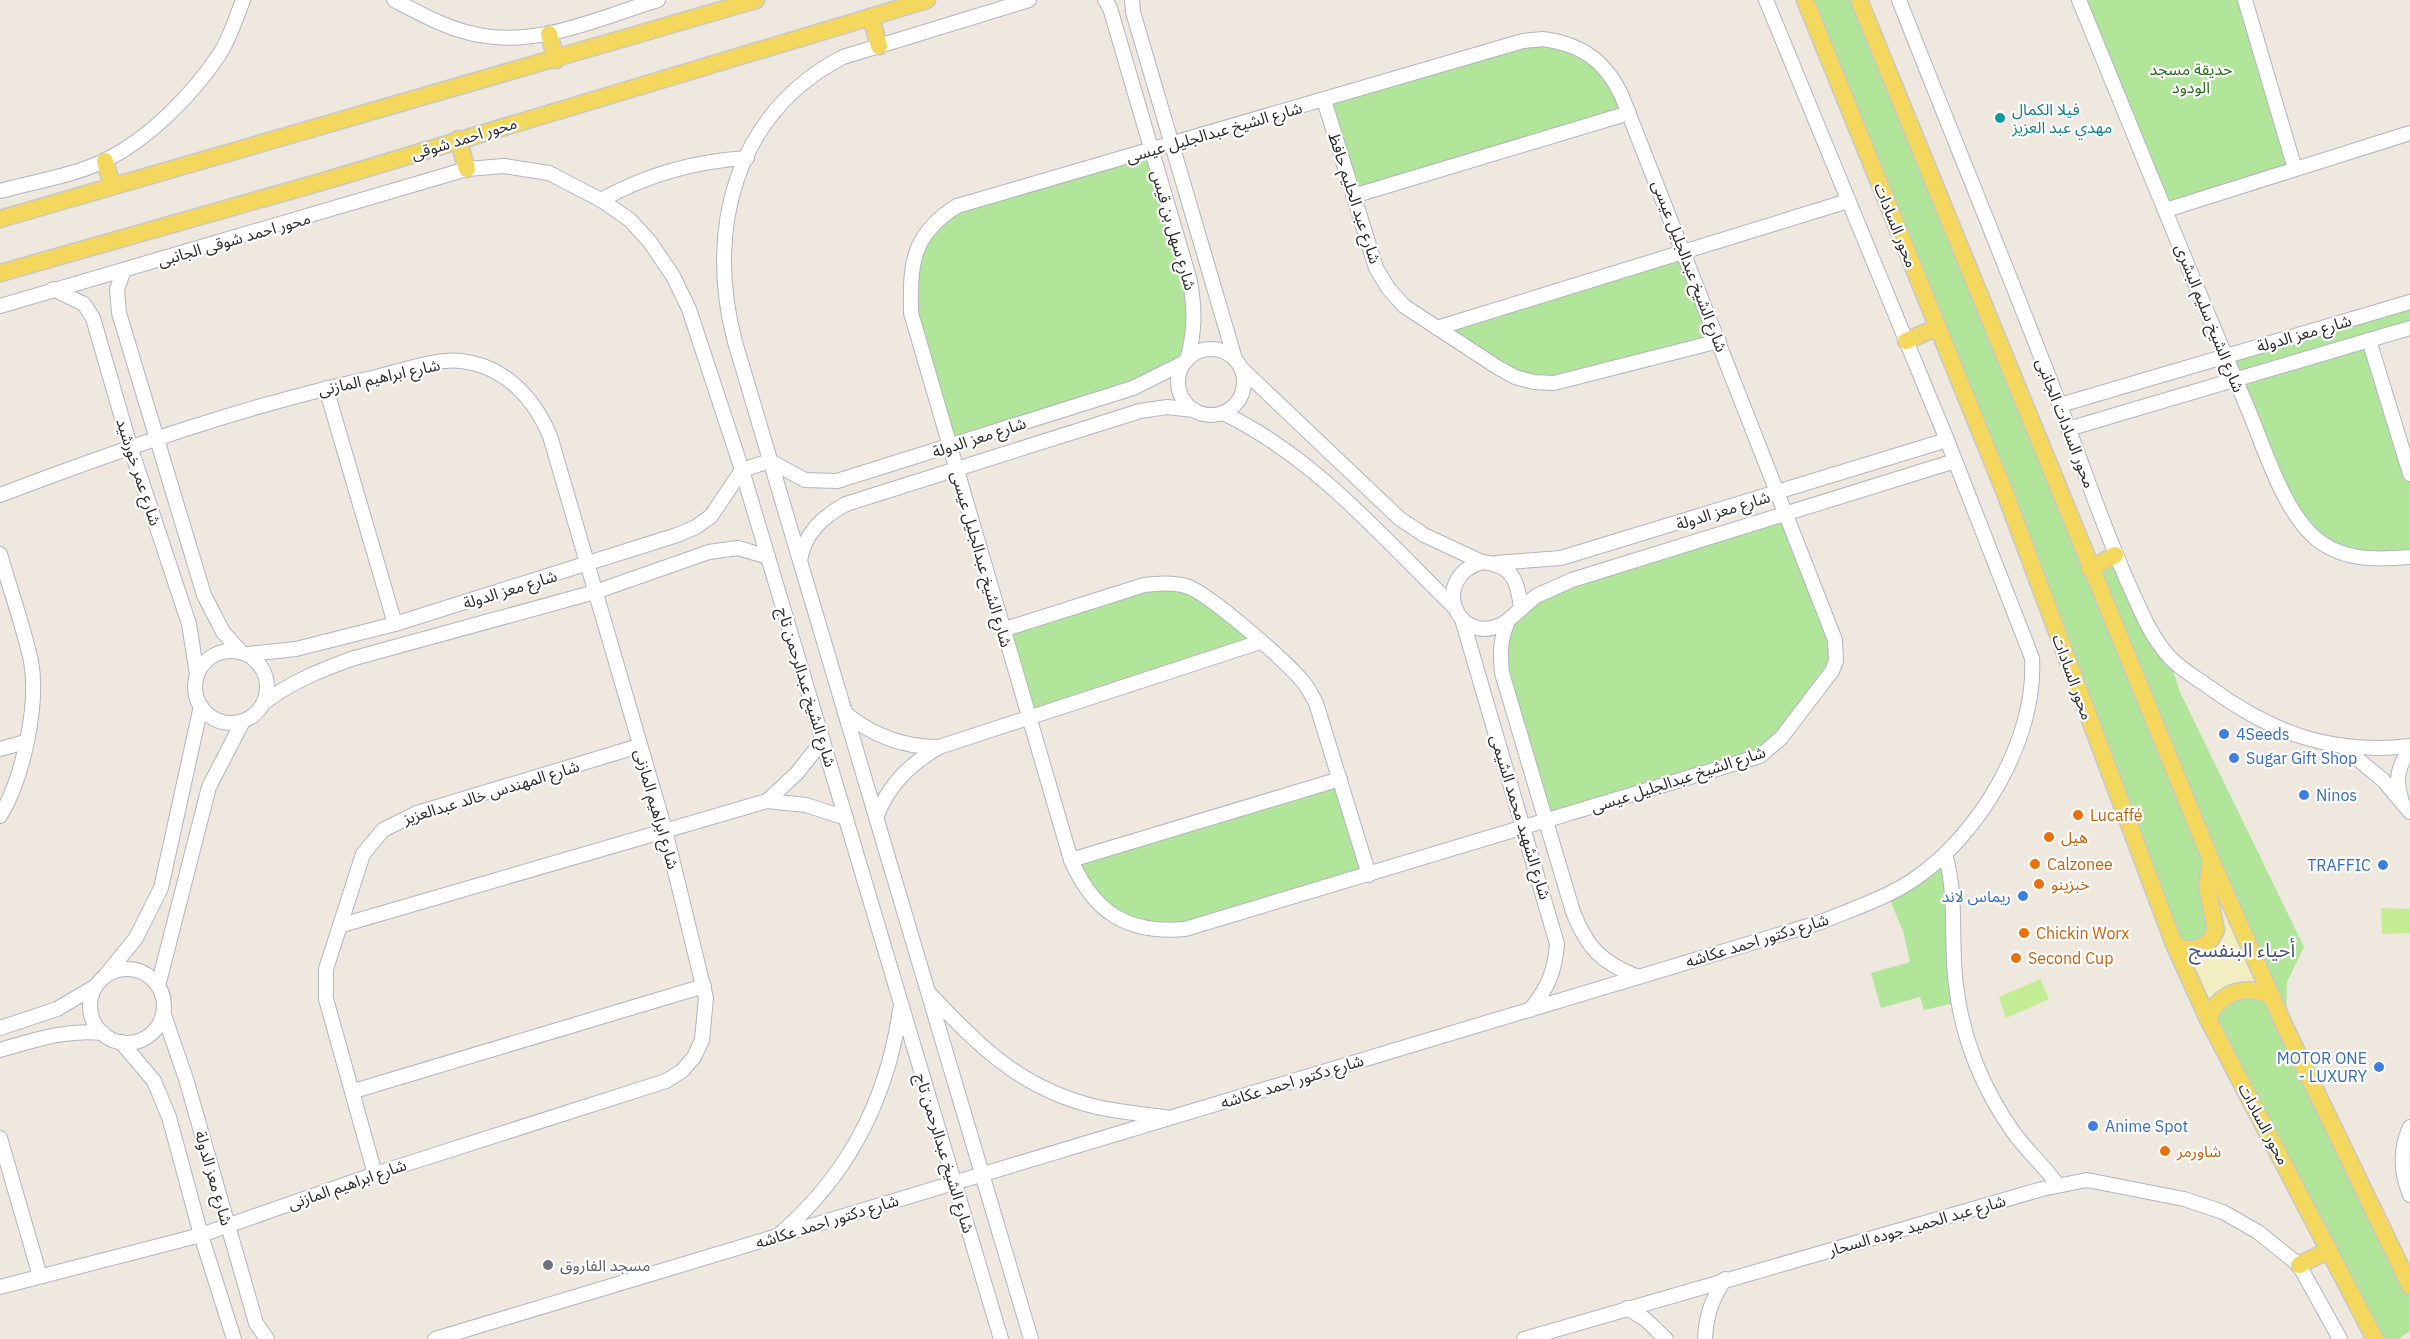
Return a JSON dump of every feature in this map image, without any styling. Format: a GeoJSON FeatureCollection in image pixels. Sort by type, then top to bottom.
{"type":"FeatureCollection","features":[{"type":"Feature","properties":{"kind":"main road"},"geometry":{"type":"LineString","coordinates":[[0,219],[421,95],[556,60],[756,0]]}},
{"type":"Feature","properties":{"kind":"main road","name":"محور احمد شوقى"},"geometry":{"type":"LineString","coordinates":[[0,273],[321,182],[927,0]]}},
{"type":"Feature","properties":{"kind":"main road","name":"محور السادات"},"geometry":{"type":"LineString","coordinates":[[1805,0],[2005,493],[2174,944],[2208,1019],[2375,1339]]}},
{"type":"Feature","properties":{"kind":"main road"},"geometry":{"type":"LineString","coordinates":[[1859,0],[2211,860],[2272,998],[2410,1286]]}},
{"type":"Feature","properties":{"kind":"main road"},"geometry":{"type":"LineString","coordinates":[[871,17],[879,46]]}},
{"type":"Feature","properties":{"kind":"main road"},"geometry":{"type":"LineString","coordinates":[[549,34],[556,60]]}},
{"type":"Feature","properties":{"kind":"main road"},"geometry":{"type":"LineString","coordinates":[[458,139],[467,169]]}},
{"type":"Feature","properties":{"kind":"main road"},"geometry":{"type":"LineString","coordinates":[[105,161],[112,186]]}},
{"type":"Feature","properties":{"kind":"main road"},"geometry":{"type":"LineString","coordinates":[[1906,341],[1938,327]]}},
{"type":"Feature","properties":{"kind":"main road"},"geometry":{"type":"LineString","coordinates":[[2090,569],[2115,555]]}},
{"type":"Feature","properties":{"kind":"main road"},"geometry":{"type":"LineString","coordinates":[[2174,944],[2193,950],[2205,946],[2216,930],[2207,887],[2211,860]]}},
{"type":"Feature","properties":{"kind":"main road"},"geometry":{"type":"LineString","coordinates":[[2208,1019],[2216,1004],[2239,990],[2256,990],[2272,998]]}},
{"type":"Feature","properties":{"kind":"main road"},"geometry":{"type":"LineString","coordinates":[[2299,1265],[2329,1250]]}},
{"type":"Feature","properties":{"kind":"street"},"geometry":{"type":"LineString","coordinates":[[0,191],[105,161],[153,126],[196,85],[220,53],[243,0]]}},
{"type":"Feature","properties":{"kind":"street"},"geometry":{"type":"LineString","coordinates":[[394,0],[454,29],[479,35],[520,38],[549,34],[658,0]]}},
{"type":"Feature","properties":{"kind":"street"},"geometry":{"type":"LineString","coordinates":[[601,200],[624,187],[671,169],[713,160],[747,158],[775,108],[795,87],[817,70],[843,57],[1029,0]]}},
{"type":"Feature","properties":{"kind":"street","name":"شارع سهل بن قيس"},"geometry":{"type":"LineString","coordinates":[[1105,0],[1110,8],[1190,281],[1195,308],[1194,335],[1186,361]]}},
{"type":"Feature","properties":{"kind":"street","name":"شارع سهل بن قيس"},"geometry":{"type":"LineString","coordinates":[[1132,0],[1133,12],[1238,363]]}},
{"type":"Feature","properties":{"kind":"street"},"geometry":{"type":"LineString","coordinates":[[1766,0],[1955,461]]}},
{"type":"Feature","properties":{"kind":"street","name":"محور السادات الجانبى"},"geometry":{"type":"LineString","coordinates":[[1899,0],[2060,405],[2115,555],[2148,628],[2168,655],[2215,692],[2266,724],[2303,738],[2342,746]]}},
{"type":"Feature","properties":{"kind":"street","name":"شارع الشيخ سليم البشرى"},"geometry":{"type":"LineString","coordinates":[[2079,0],[2235,379],[2296,516],[2313,536],[2335,551],[2360,559],[2410,557]]}},
{"type":"Feature","properties":{"kind":"street"},"geometry":{"type":"LineString","coordinates":[[2245,0],[2295,169]]}},
{"type":"Feature","properties":{"kind":"street","name":"شارع الشيخ عبدالجليل عيسى"},"geometry":{"type":"LineString","coordinates":[[1543,39],[1573,45],[1599,60],[1612,76],[1629,113],[1779,493],[1838,651],[1832,671],[1781,738],[1760,756],[1525,829],[1185,929],[1161,931],[1137,927],[1115,917],[1096,902],[1081,882],[1071,860],[1027,716],[911,313],[911,266],[918,245],[928,229],[957,206],[1173,144],[1523,41],[1543,39]]}},
{"type":"Feature","properties":{"kind":"street","name":"شارع عبد الحليم حافظ"},"geometry":{"type":"LineString","coordinates":[[1324,100],[1376,268],[1388,288],[1404,306],[1515,377],[1534,382],[1554,383],[1719,340]]}},
{"type":"Feature","properties":{"kind":"street"},"geometry":{"type":"LineString","coordinates":[[1353,196],[1629,113]]}},
{"type":"Feature","properties":{"kind":"street"},"geometry":{"type":"LineString","coordinates":[[2166,210],[2410,133]]}},
{"type":"Feature","properties":{"kind":"street","name":"شارع الشيخ عبدالرحمن تاج"},"geometry":{"type":"LineString","coordinates":[[747,158],[735,187],[727,217],[723,248],[723,280],[727,311],[1031,1339]]}},
{"type":"Feature","properties":{"kind":"street","name":"شارع الشيخ عبدالرحمن تاج"},"geometry":{"type":"LineString","coordinates":[[467,169],[504,166],[549,173],[601,200],[630,220],[673,276],[689,309],[742,470],[1000,1339]]}},
{"type":"Feature","properties":{"kind":"street","name":"محور احمد شوقى الجانبى"},"geometry":{"type":"LineString","coordinates":[[0,306],[467,169]]}},
{"type":"Feature","properties":{"kind":"street"},"geometry":{"type":"LineString","coordinates":[[1437,328],[1848,201]]}},
{"type":"Feature","properties":{"kind":"street","name":"شارع عمر خورشيد"},"geometry":{"type":"LineString","coordinates":[[124,270],[117,289],[117,307],[204,595],[223,632],[244,653]]}},
{"type":"Feature","properties":{"kind":"street","name":"شارع عمر خورشيد"},"geometry":{"type":"LineString","coordinates":[[53,289],[78,301],[90,312],[130,446],[189,624],[197,675]]}},
{"type":"Feature","properties":{"kind":"street","name":"شارع معز الدولة"},"geometry":{"type":"LineString","coordinates":[[2060,405],[2410,302]]}},
{"type":"Feature","properties":{"kind":"street","name":"شارع معز الدولة"},"geometry":{"type":"LineString","coordinates":[[2068,429],[2410,328]]}},
{"type":"Feature","properties":{"kind":"street"},"geometry":{"type":"LineString","coordinates":[[2369,340],[2410,474]]}},
{"type":"Feature","properties":{"kind":"street"},"geometry":{"type":"LineString","coordinates":[[1211,349],[1224,352],[1238,363],[1244,381],[1242,394],[1235,406],[1223,413],[1203,414],[1194,410],[1182,396],[1179,388],[1181,370],[1186,361],[1198,352],[1211,349]]}},
{"type":"Feature","properties":{"kind":"street","name":"شارع ابراهيم المازنى"},"geometry":{"type":"LineString","coordinates":[[0,495],[156,437],[326,388],[460,360],[505,377],[525,392],[540,412],[550,436],[665,830],[706,998],[702,1040],[694,1057],[682,1071],[666,1081],[375,1174],[201,1235],[0,1287]]}},
{"type":"Feature","properties":{"kind":"street","name":"شارع معز الدولة"},"geometry":{"type":"LineString","coordinates":[[770,461],[805,480],[837,481],[1132,388],[1186,361]]}},
{"type":"Feature","properties":{"kind":"street","name":"شارع معز الدولة"},"geometry":{"type":"LineString","coordinates":[[1238,363],[1399,518],[1424,535],[1489,563],[1562,558],[1947,440]]}},
{"type":"Feature","properties":{"kind":"street"},"geometry":{"type":"LineString","coordinates":[[326,388],[395,624]]}},
{"type":"Feature","properties":{"kind":"street","name":"شارع معز الدولة"},"geometry":{"type":"LineString","coordinates":[[800,560],[803,546],[810,533],[820,521],[839,508],[1140,411],[1167,407],[1194,410]]}},
{"type":"Feature","properties":{"kind":"street"},"geometry":{"type":"LineString","coordinates":[[1223,413],[1263,433],[1308,466],[1459,614],[1473,626],[1486,629],[1498,626],[1521,609],[1515,581],[1507,570],[1489,563],[1470,566],[1457,578],[1452,596],[1459,614]]}},
{"type":"Feature","properties":{"kind":"street"},"geometry":{"type":"LineString","coordinates":[[742,470],[770,461]]}},
{"type":"Feature","properties":{"kind":"street","name":"شارع معز الدولة"},"geometry":{"type":"LineString","coordinates":[[1521,609],[1536,596],[1572,580],[1955,461]]}},
{"type":"Feature","properties":{"kind":"street","name":"شارع دكتور احمد عكاشه"},"geometry":{"type":"LineString","coordinates":[[435,1339],[1827,919],[1911,881],[1945,854],[1996,788],[2020,739],[2033,678],[2027,641],[1955,461]]}},
{"type":"Feature","properties":{"kind":"street","name":"شارع معز الدولة"},"geometry":{"type":"LineString","coordinates":[[244,653],[296,649],[395,624],[587,565],[696,527],[716,511],[742,470]]}},
{"type":"Feature","properties":{"kind":"street","name":"شارع معز الدولة"},"geometry":{"type":"LineString","coordinates":[[265,702],[278,692],[314,673],[351,659],[595,592],[709,552],[738,548],[768,557]]}},
{"type":"Feature","properties":{"kind":"street"},"geometry":{"type":"LineString","coordinates":[[0,554],[5,588],[32,673],[32,708],[22,766],[10,799],[0,816]]}},
{"type":"Feature","properties":{"kind":"street"},"geometry":{"type":"LineString","coordinates":[[1002,630],[1144,585],[1165,582],[1185,586],[1204,594],[1305,683],[1316,703],[1369,875]]}},
{"type":"Feature","properties":{"kind":"street","name":"شارع الشهيد محمد الشيمى"},"geometry":{"type":"LineString","coordinates":[[1459,614],[1525,829],[1557,944],[1555,968],[1545,991],[1529,1010]]}},
{"type":"Feature","properties":{"kind":"street","name":"شارع الشهيد محمد الشيمى"},"geometry":{"type":"LineString","coordinates":[[1509,619],[1503,631],[1499,652],[1502,673],[1582,935],[1596,954],[1616,968],[1638,977]]}},
{"type":"Feature","properties":{"kind":"street"},"geometry":{"type":"LineString","coordinates":[[876,818],[881,803],[900,776],[939,747],[1027,716],[1260,642]]}},
{"type":"Feature","properties":{"kind":"street"},"geometry":{"type":"LineString","coordinates":[[219,652],[244,653],[264,672],[267,684],[265,702],[253,716],[243,721],[219,721],[201,706],[196,696],[197,675],[202,665],[219,652]]}},
{"type":"Feature","properties":{"kind":"street"},"geometry":{"type":"LineString","coordinates":[[103,1033],[92,1016],[92,995],[136,938],[160,888],[201,706]]}},
{"type":"Feature","properties":{"kind":"street"},"geometry":{"type":"LineString","coordinates":[[845,712],[865,728],[889,739],[914,745],[939,747]]}},
{"type":"Feature","properties":{"kind":"street"},"geometry":{"type":"LineString","coordinates":[[158,986],[209,787],[243,721]]}},
{"type":"Feature","properties":{"kind":"street"},"geometry":{"type":"LineString","coordinates":[[767,801],[796,773],[823,740]]}},
{"type":"Feature","properties":{"kind":"street"},"geometry":{"type":"LineString","coordinates":[[0,749],[25,741]]}},
{"type":"Feature","properties":{"kind":"street","name":"شارع المهندس خالد عبدالعزيز"},"geometry":{"type":"LineString","coordinates":[[375,1174],[354,1091],[326,999],[324,984],[326,969],[363,854],[383,830],[417,813],[639,746]]}},
{"type":"Feature","properties":{"kind":"street"},"geometry":{"type":"LineString","coordinates":[[2342,746],[2410,748]]}},
{"type":"Feature","properties":{"kind":"street"},"geometry":{"type":"LineString","coordinates":[[2342,746],[2370,768],[2410,812]]}},
{"type":"Feature","properties":{"kind":"street"},"geometry":{"type":"LineString","coordinates":[[2401,800],[2398,775],[2403,759],[2410,748]]}},
{"type":"Feature","properties":{"kind":"street"},"geometry":{"type":"LineString","coordinates":[[1071,860],[1340,779]]}},
{"type":"Feature","properties":{"kind":"street"},"geometry":{"type":"LineString","coordinates":[[342,925],[767,801],[806,805],[846,818]]}},
{"type":"Feature","properties":{"kind":"street"},"geometry":{"type":"LineString","coordinates":[[1945,854],[1954,896],[1956,987],[1970,1047],[1985,1084],[2004,1118],[2058,1185]]}},
{"type":"Feature","properties":{"kind":"street"},"geometry":{"type":"LineString","coordinates":[[0,1028],[57,1009],[116,971],[140,971],[158,986],[163,997],[164,1015],[154,1031],[145,1039],[122,1042],[103,1033],[82,1031],[52,1034],[0,1050]]}},
{"type":"Feature","properties":{"kind":"street"},"geometry":{"type":"LineString","coordinates":[[354,1091],[704,986]]}},
{"type":"Feature","properties":{"kind":"street"},"geometry":{"type":"LineString","coordinates":[[927,991],[980,1047],[1006,1068],[1035,1085],[1065,1098],[1097,1107],[1170,1118]]}},
{"type":"Feature","properties":{"kind":"street"},"geometry":{"type":"LineString","coordinates":[[778,1236],[822,1193],[858,1142],[884,1085],[901,1005]]}},
{"type":"Feature","properties":{"kind":"street","name":"شارع معز الدولة"},"geometry":{"type":"LineString","coordinates":[[164,1015],[186,1078],[256,1323],[267,1339]]}},
{"type":"Feature","properties":{"kind":"street","name":"شارع معز الدولة"},"geometry":{"type":"LineString","coordinates":[[122,1042],[144,1066],[161,1097],[234,1339]]}},
{"type":"Feature","properties":{"kind":"street"},"geometry":{"type":"LineString","coordinates":[[2410,1127],[2404,1143],[2402,1167],[2410,1195]]}},
{"type":"Feature","properties":{"kind":"street"},"geometry":{"type":"LineString","coordinates":[[0,1138],[40,1276]]}},
{"type":"Feature","properties":{"kind":"street","name":"شارع عبد الحميد جوده السحار"},"geometry":{"type":"LineString","coordinates":[[1524,1339],[1725,1279],[2058,1185],[2087,1180],[2184,1199],[2223,1212],[2258,1232],[2299,1265]]}},
{"type":"Feature","properties":{"kind":"street"},"geometry":{"type":"LineString","coordinates":[[2299,1265],[2340,1339]]}},
{"type":"Feature","properties":{"kind":"street"},"geometry":{"type":"LineString","coordinates":[[1705,1339],[1706,1317],[1713,1297],[1725,1279]]}},
{"type":"Feature","properties":{"kind":"street"},"geometry":{"type":"LineString","coordinates":[[1627,1308],[1645,1318],[1666,1339]]}},
{"type":"Feature","properties":{"kind":"green space"},"geometry":{"type":"Polygon","coordinates":[[[1805,0],[1859,0],[2090,569],[2115,555],[2168,655],[2180,692],[2304,947],[2287,982],[2286,1025],[2410,1286],[2410,1331],[2398,1339],[2376,1339],[2208,1019],[2213,936],[2180,948],[1805,0]]]}},
{"type":"Feature","properties":{"kind":"green space","name":"حديقة مسجد الودود"},"geometry":{"type":"Polygon","coordinates":[[[2079,0],[2245,0],[2295,169],[2166,210],[2079,0]]]}},
{"type":"Feature","properties":{"kind":"green space"},"geometry":{"type":"Polygon","coordinates":[[[1523,41],[1582,49],[1629,113],[1353,196],[1324,100],[1523,41]]]}},
{"type":"Feature","properties":{"kind":"green space"},"geometry":{"type":"Polygon","coordinates":[[[1152,151],[1190,281],[1185,362],[949,447],[911,313],[911,266],[941,216],[1152,151]]]}},
{"type":"Feature","properties":{"kind":"green space"},"geometry":{"type":"Polygon","coordinates":[[[1685,252],[1719,341],[1554,383],[1497,367],[1437,328],[1685,252]]]}},
{"type":"Feature","properties":{"kind":"green space"},"geometry":{"type":"Polygon","coordinates":[[[2410,302],[2410,328],[2370,339],[2410,474],[2410,557],[2335,551],[2296,516],[2226,356],[2410,302]]]}},
{"type":"Feature","properties":{"kind":"green space"},"geometry":{"type":"Polygon","coordinates":[[[1786,513],[1836,661],[1772,748],[1546,822],[1502,673],[1503,631],[1536,596],[1786,513]]]}},
{"type":"Feature","properties":{"kind":"green space"},"geometry":{"type":"Polygon","coordinates":[[[1144,585],[1185,586],[1260,642],[1027,716],[1002,630],[1144,585]]]}},
{"type":"Feature","properties":{"kind":"green space"},"geometry":{"type":"Polygon","coordinates":[[[1340,779],[1369,875],[1185,929],[1115,917],[1071,860],[1340,779]]]}},
{"type":"Feature","properties":{"kind":"green space"},"geometry":{"type":"Polygon","coordinates":[[[1945,854],[1959,1002],[1924,1010],[1920,997],[1881,1008],[1871,973],[1910,962],[1903,931],[1887,893],[1945,854]]]}},
{"type":"Feature","properties":{"kind":"green space"},"geometry":{"type":"Polygon","coordinates":[[[2381,908],[2410,909],[2410,933],[2382,934],[2381,908]]]}},
{"type":"Feature","properties":{"kind":"green space"},"geometry":{"type":"Polygon","coordinates":[[[2040,979],[2049,999],[2006,1018],[1999,997],[2040,979]]]}},
{"type":"Feature","properties":{"kind":"sand"},"geometry":{"type":"Polygon","coordinates":[[[2208,873],[2272,997],[2256,990],[2211,1011],[2180,948],[2210,941],[2208,873]]]}},
{"type":"Feature","properties":{"kind":"place","name":"فيلا الكمال مهدي عبد العزيز"},"geometry":{"type":"Point","coordinates":[2000,118]}},
{"type":"Feature","properties":{"kind":"place","name":"4Seeds"},"geometry":{"type":"Point","coordinates":[2224,734]}},
{"type":"Feature","properties":{"kind":"place","name":"Sugar Gift Shop"},"geometry":{"type":"Point","coordinates":[2234,758]}},
{"type":"Feature","properties":{"kind":"place","name":"Ninos"},"geometry":{"type":"Point","coordinates":[2304,795]}},
{"type":"Feature","properties":{"kind":"place","name":"Lucaffé"},"geometry":{"type":"Point","coordinates":[2078,815]}},
{"type":"Feature","properties":{"kind":"place","name":"هيل"},"geometry":{"type":"Point","coordinates":[2049,837]}},
{"type":"Feature","properties":{"kind":"place","name":"Calzonee"},"geometry":{"type":"Point","coordinates":[2035,864]}},
{"type":"Feature","properties":{"kind":"place","name":"TRAFFIC"},"geometry":{"type":"Point","coordinates":[2383,865]}},
{"type":"Feature","properties":{"kind":"place","name":"خبزينو"},"geometry":{"type":"Point","coordinates":[2039,884]}},
{"type":"Feature","properties":{"kind":"place","name":"ريماس لاند"},"geometry":{"type":"Point","coordinates":[2023,896]}},
{"type":"Feature","properties":{"kind":"place","name":"Chickin Worx"},"geometry":{"type":"Point","coordinates":[2024,933]}},
{"type":"Feature","properties":{"kind":"place","name":"Second Cup"},"geometry":{"type":"Point","coordinates":[2016,958]}},
{"type":"Feature","properties":{"kind":"place","name":"MOTOR ONE - LUXURY"},"geometry":{"type":"Point","coordinates":[2379,1067]}},
{"type":"Feature","properties":{"kind":"place","name":"Anime Spot"},"geometry":{"type":"Point","coordinates":[2093,1126]}},
{"type":"Feature","properties":{"kind":"place","name":"شاورمر"},"geometry":{"type":"Point","coordinates":[2165,1151]}},
{"type":"Feature","properties":{"kind":"place","name":"مسجد الفاروق"},"geometry":{"type":"Point","coordinates":[548,1265]}},
{"type":"Feature","properties":{"kind":"district","name":"أحياء البنفسج"},"geometry":{"type":"Point","coordinates":[2242,950]}}]}
